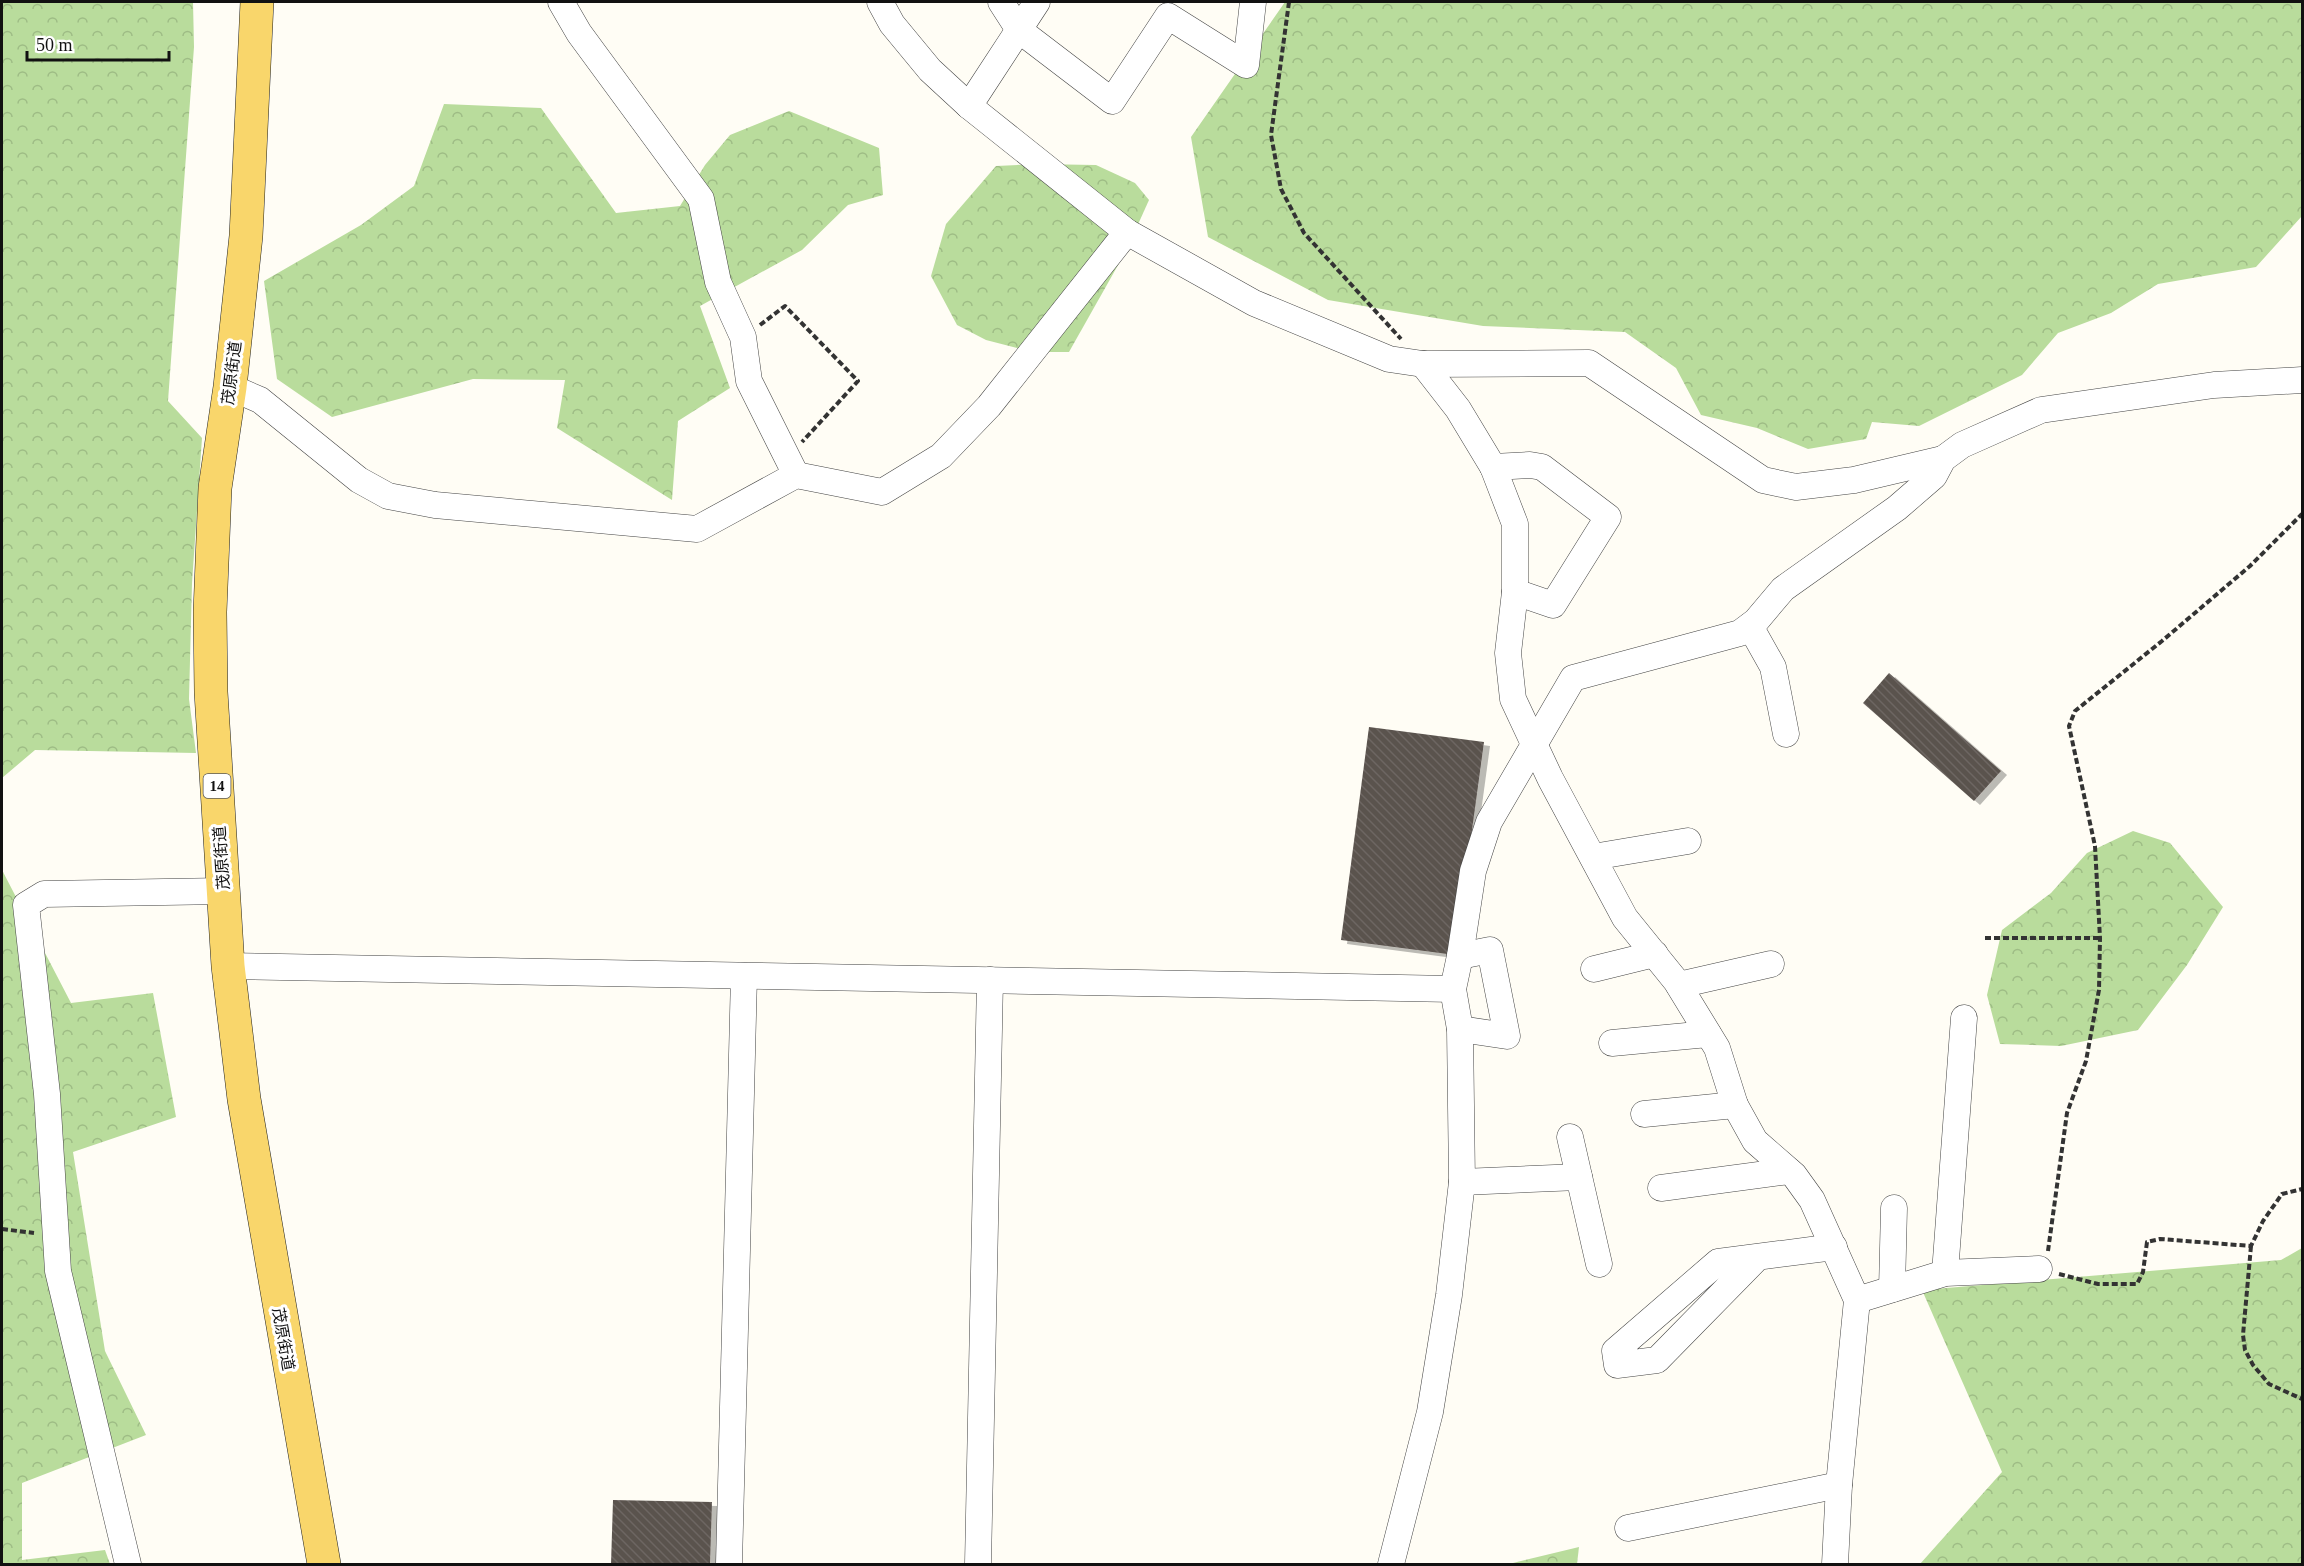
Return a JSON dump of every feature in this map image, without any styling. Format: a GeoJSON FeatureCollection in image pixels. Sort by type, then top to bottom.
{"type":"FeatureCollection","features":[{"type":"Feature","properties":{"kind":"main road","name":"茂原街道"},"geometry":{"type":"LineString","coordinates":[[257,2],[246,236],[231,387],[215,488],[210,612],[211,692],[228,966],[246,1110],[324,1564]]}},
{"type":"Feature","properties":{"kind":"street"},"geometry":{"type":"LineString","coordinates":[[561,2],[579,33],[701,199],[718,282],[743,337],[749,381],[792,466],[882,492],[941,456],[989,406],[1127,232]]}},
{"type":"Feature","properties":{"kind":"street"},"geometry":{"type":"LineString","coordinates":[[880,2],[892,24],[930,70],[969,106],[1127,232],[1254,303],[1389,359],[1423,364],[1589,363],[1763,480],[1796,487],[1854,480],[1943,459],[1962,445],[2041,410],[2214,385],[2302,380]]}},
{"type":"Feature","properties":{"kind":"street"},"geometry":{"type":"LineString","coordinates":[[1001,2],[1019,30],[1112,101],[1168,16],[1246,65],[1253,2]]}},
{"type":"Feature","properties":{"kind":"street"},"geometry":{"type":"LineString","coordinates":[[969,106],[1037,2]]}},
{"type":"Feature","properties":{"kind":"street"},"geometry":{"type":"LineString","coordinates":[[1423,364],[1458,409],[1493,467],[1515,524],[1515,592],[1508,653],[1513,699],[1625,918],[1679,985],[1717,1048],[1735,1105],[1755,1141],[1790,1171],[1812,1200],[1857,1300],[1839,1485],[1835,1564]]}},
{"type":"Feature","properties":{"kind":"street"},"geometry":{"type":"LineString","coordinates":[[231,387],[260,400],[359,480],[388,496],[435,505],[697,529],[792,466]]}},
{"type":"Feature","properties":{"kind":"street"},"geometry":{"type":"LineString","coordinates":[[1391,1564],[1430,1412],[1449,1295],[1462,1182],[1460,1029],[1453,989],[1473,871],[1489,822],[1573,678],[1740,633],[1750,626],[1783,589],[1897,508],[1934,476],[1943,459]]}},
{"type":"Feature","properties":{"kind":"street"},"geometry":{"type":"LineString","coordinates":[[1493,467],[1530,465],[1542,467],[1608,517],[1553,605],[1515,592]]}},
{"type":"Feature","properties":{"kind":"street"},"geometry":{"type":"LineString","coordinates":[[1750,626],[1773,668],[1786,734]]}},
{"type":"Feature","properties":{"kind":"street"},"geometry":{"type":"LineString","coordinates":[[1593,857],[1688,841]]}},
{"type":"Feature","properties":{"kind":"street"},"geometry":{"type":"LineString","coordinates":[[128,1564],[58,1271],[46,1094],[26,905],[45,894],[224,891]]}},
{"type":"Feature","properties":{"kind":"street"},"geometry":{"type":"LineString","coordinates":[[1460,956],[1490,950],[1507,1035],[1460,1029]]}},
{"type":"Feature","properties":{"kind":"street"},"geometry":{"type":"LineString","coordinates":[[1594,969],[1655,954]]}},
{"type":"Feature","properties":{"kind":"street"},"geometry":{"type":"LineString","coordinates":[[1679,985],[1771,964]]}},
{"type":"Feature","properties":{"kind":"street"},"geometry":{"type":"LineString","coordinates":[[228,966],[1453,989]]}},
{"type":"Feature","properties":{"kind":"street"},"geometry":{"type":"LineString","coordinates":[[729,1564],[744,976]]}},
{"type":"Feature","properties":{"kind":"street"},"geometry":{"type":"LineString","coordinates":[[978,1564],[990,980]]}},
{"type":"Feature","properties":{"kind":"street"},"geometry":{"type":"LineString","coordinates":[[1945,1273],[1964,1018]]}},
{"type":"Feature","properties":{"kind":"street"},"geometry":{"type":"LineString","coordinates":[[1612,1043],[1708,1034]]}},
{"type":"Feature","properties":{"kind":"street"},"geometry":{"type":"LineString","coordinates":[[1644,1114],[1735,1105]]}},
{"type":"Feature","properties":{"kind":"street"},"geometry":{"type":"LineString","coordinates":[[1570,1137],[1599,1264]]}},
{"type":"Feature","properties":{"kind":"street"},"geometry":{"type":"LineString","coordinates":[[1661,1188],[1790,1171]]}},
{"type":"Feature","properties":{"kind":"street"},"geometry":{"type":"LineString","coordinates":[[1462,1182],[1580,1177]]}},
{"type":"Feature","properties":{"kind":"street"},"geometry":{"type":"LineString","coordinates":[[1892,1289],[1894,1208]]}},
{"type":"Feature","properties":{"kind":"street"},"geometry":{"type":"LineString","coordinates":[[1758,1257],[1657,1360],[1616,1358],[1718,1262],[1834,1247]]}},
{"type":"Feature","properties":{"kind":"street"},"geometry":{"type":"LineString","coordinates":[[1857,1300],[1945,1273],[2039,1269]]}},
{"type":"Feature","properties":{"kind":"street"},"geometry":{"type":"LineString","coordinates":[[1628,1528],[1839,1485]]}},
{"type":"Feature","properties":{"kind":"path"},"geometry":{"type":"LineString","coordinates":[[1289,2],[1271,135],[1281,189],[1304,233],[1423,364]]}},
{"type":"Feature","properties":{"kind":"path"},"geometry":{"type":"LineString","coordinates":[[743,337],[785,306],[858,381],[792,466]]}},
{"type":"Feature","properties":{"kind":"path"},"geometry":{"type":"LineString","coordinates":[[2251,1246],[2160,1239],[2146,1242],[2143,1272],[2137,1284],[2098,1284],[2039,1269],[2049,1250],[2067,1113],[2086,1061],[2099,990],[2100,938],[2095,846],[2069,726],[2075,711],[2250,566],[2302,514]]}},
{"type":"Feature","properties":{"kind":"path"},"geometry":{"type":"LineString","coordinates":[[1985,938],[2100,938]]}},
{"type":"Feature","properties":{"kind":"path"},"geometry":{"type":"LineString","coordinates":[[2302,1189],[2282,1194],[2263,1221],[2251,1246],[2243,1335],[2245,1350],[2253,1365],[2269,1384],[2302,1399]]}},
{"type":"Feature","properties":{"kind":"path"},"geometry":{"type":"LineString","coordinates":[[2,1229],[56,1235]]}},
{"type":"Feature","properties":{"kind":"green space"},"geometry":{"type":"Polygon","coordinates":[[[2,2],[193,2],[194,47],[168,401],[202,438],[192,583],[189,699],[196,753],[35,750],[2,778],[2,2]]]}},
{"type":"Feature","properties":{"kind":"green space"},"geometry":{"type":"Polygon","coordinates":[[[1285,2],[2302,2],[2302,216],[2256,267],[2158,284],[2111,313],[2058,333],[2022,375],[1919,426],[1872,422],[1866,439],[1808,449],[1757,428],[1701,415],[1676,368],[1625,332],[1483,326],[1328,300],[1208,237],[1191,137],[1285,2]]]}},
{"type":"Feature","properties":{"kind":"green space"},"geometry":{"type":"Polygon","coordinates":[[[444,104],[541,108],[616,213],[680,206],[705,165],[730,135],[789,111],[879,148],[883,195],[848,205],[802,250],[700,306],[730,388],[678,421],[672,500],[557,428],[565,380],[473,379],[332,417],[277,379],[264,281],[361,225],[414,186],[444,104]]]}},
{"type":"Feature","properties":{"kind":"green space"},"geometry":{"type":"Polygon","coordinates":[[[1096,165],[1135,183],[1149,200],[1126,251],[1069,352],[1033,352],[986,340],[957,325],[931,276],[946,224],[996,166],[1096,165]]]}},
{"type":"Feature","properties":{"kind":"green space"},"geometry":{"type":"Polygon","coordinates":[[[2133,831],[2170,843],[2223,907],[2187,965],[2138,1030],[2061,1046],[2000,1044],[1987,995],[2002,930],[2051,893],[2087,853],[2133,831]]]}},
{"type":"Feature","properties":{"kind":"green space"},"geometry":{"type":"Polygon","coordinates":[[[2,870],[71,1003],[153,993],[176,1117],[73,1152],[105,1351],[146,1435],[22,1483],[22,1560],[105,1550],[110,1564],[2,1564],[2,870]]]}},
{"type":"Feature","properties":{"kind":"green space"},"geometry":{"type":"Polygon","coordinates":[[[2302,1248],[2302,1564],[1920,1564],[2002,1472],[1922,1290],[2281,1260],[2302,1248]]]}},
{"type":"Feature","properties":{"kind":"green space"},"geometry":{"type":"Polygon","coordinates":[[[1579,1547],[1577,1564],[1509,1564],[1579,1547]]]}},
{"type":"Feature","properties":{"kind":"building"},"geometry":{"type":"Polygon","coordinates":[[[1889,673],[2001,771],[1974,801],[1863,703],[1889,673]]]}},
{"type":"Feature","properties":{"kind":"building"},"geometry":{"type":"Polygon","coordinates":[[[1369,727],[1484,742],[1455,955],[1341,940],[1369,727]]]}},
{"type":"Feature","properties":{"kind":"building"},"geometry":{"type":"Polygon","coordinates":[[[613,1500],[712,1502],[710,1564],[611,1564],[613,1500]]]}}]}
